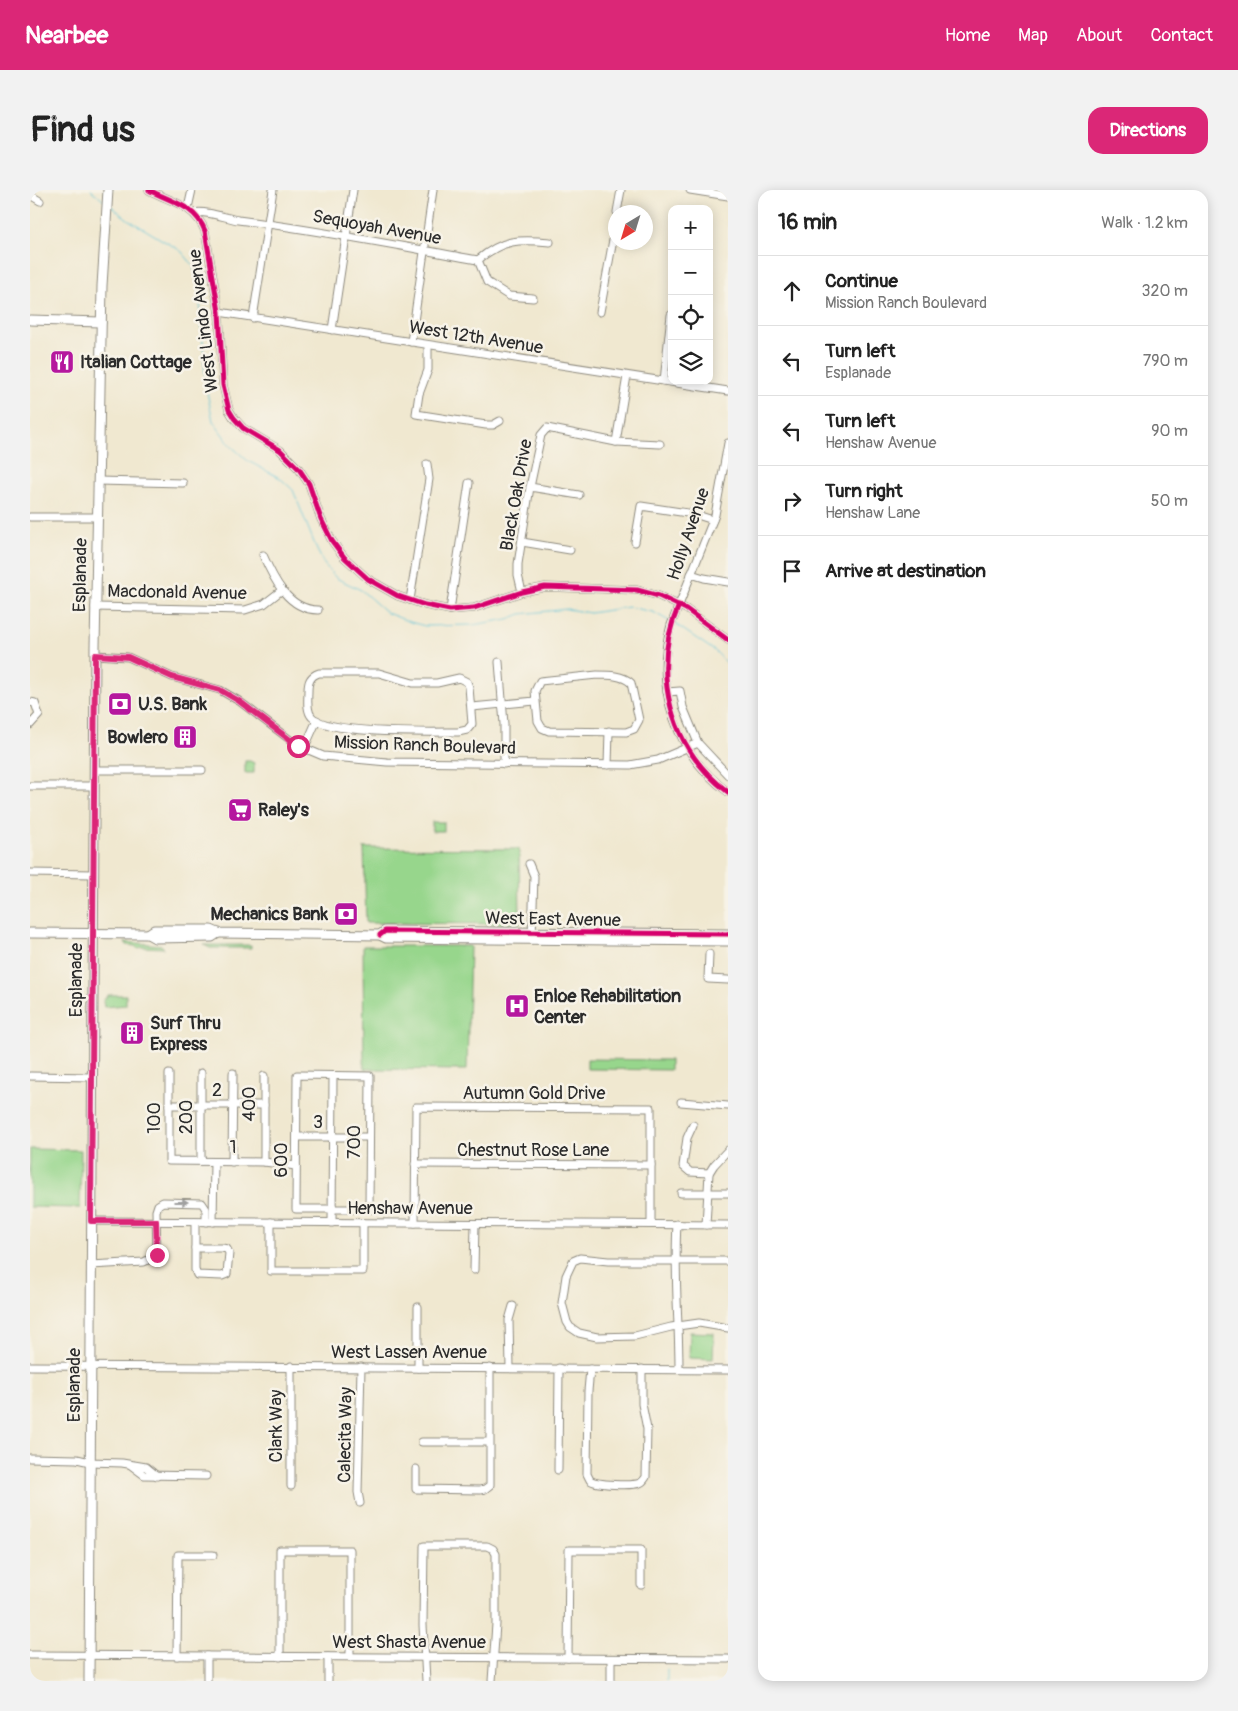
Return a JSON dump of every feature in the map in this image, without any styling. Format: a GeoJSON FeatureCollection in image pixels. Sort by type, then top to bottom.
{"type":"FeatureCollection","features":[{"type":"Feature","properties":{"kind":"main road","name":"Esplanade"},"geometry":{"type":"LineString","coordinates":[[89,1681],[95,607],[101,322],[108,190]]}},
{"type":"Feature","properties":{"kind":"main road"},"geometry":{"type":"LineString","coordinates":[[30,320],[101,322]]}},
{"type":"Feature","properties":{"kind":"main road","name":"West East Avenue"},"geometry":{"type":"LineString","coordinates":[[30,932],[148,934],[154,930],[211,930],[218,933],[380,935],[386,938],[728,934]]}},
{"type":"Feature","properties":{"kind":"main road","name":"West East Avenue"},"geometry":{"type":"LineString","coordinates":[[532,936],[728,941]]}},
{"type":"Feature","properties":{"kind":"street"},"geometry":{"type":"LineString","coordinates":[[149,190],[191,210],[192,190]]}},
{"type":"Feature","properties":{"kind":"street"},"geometry":{"type":"LineString","coordinates":[[253,318],[273,190]]}},
{"type":"Feature","properties":{"kind":"street"},"geometry":{"type":"LineString","coordinates":[[332,330],[353,190]]}},
{"type":"Feature","properties":{"kind":"street"},"geometry":{"type":"LineString","coordinates":[[411,342],[433,190]]}},
{"type":"Feature","properties":{"kind":"street"},"geometry":{"type":"LineString","coordinates":[[618,205],[621,190]]}},
{"type":"Feature","properties":{"kind":"street"},"geometry":{"type":"LineString","coordinates":[[690,190],[728,196]]}},
{"type":"Feature","properties":{"kind":"street"},"geometry":{"type":"LineString","coordinates":[[30,195],[40,201]]}},
{"type":"Feature","properties":{"kind":"street","name":"Sequoyah Avenue"},"geometry":{"type":"LineString","coordinates":[[191,210],[223,218],[478,260]]}},
{"type":"Feature","properties":{"kind":"street","name":"West Lindo Avenue"},"geometry":{"type":"LineString","coordinates":[[191,210],[202,224],[207,239],[219,312],[223,385],[228,407],[234,418],[246,430],[280,450],[300,469],[311,488],[325,529],[344,557],[374,584],[388,592],[433,608],[450,610],[474,608],[522,592],[549,587],[628,588],[650,593],[678,605],[728,640]]}},
{"type":"Feature","properties":{"kind":"street"},"geometry":{"type":"LineString","coordinates":[[533,298],[509,296],[487,282],[478,260],[492,248],[508,242],[528,240],[550,242]]}},
{"type":"Feature","properties":{"kind":"street"},"geometry":{"type":"LineString","coordinates":[[600,312],[611,250]]}},
{"type":"Feature","properties":{"kind":"street","name":"West 12th Avenue"},"geometry":{"type":"LineString","coordinates":[[219,312],[728,391]]}},
{"type":"Feature","properties":{"kind":"street"},"geometry":{"type":"LineString","coordinates":[[664,381],[668,340]]}},
{"type":"Feature","properties":{"kind":"street"},"geometry":{"type":"LineString","coordinates":[[428,345],[428,370],[419,394],[416,414],[486,425],[500,422]]}},
{"type":"Feature","properties":{"kind":"street"},"geometry":{"type":"LineString","coordinates":[[616,442],[627,376]]}},
{"type":"Feature","properties":{"kind":"street","name":"Black Oak Drive"},"geometry":{"type":"LineString","coordinates":[[522,592],[518,568],[540,435],[547,428],[616,442],[660,444]]}},
{"type":"Feature","properties":{"kind":"street","name":"Holly Avenue"},"geometry":{"type":"LineString","coordinates":[[728,443],[724,490],[671,625],[666,649],[665,674],[674,720],[687,748],[707,774],[728,792]]}},
{"type":"Feature","properties":{"kind":"street"},"geometry":{"type":"LineString","coordinates":[[410,600],[429,479],[427,464]]}},
{"type":"Feature","properties":{"kind":"street"},"geometry":{"type":"LineString","coordinates":[[98,481],[183,483]]}},
{"type":"Feature","properties":{"kind":"street"},"geometry":{"type":"LineString","coordinates":[[450,610],[469,483]]}},
{"type":"Feature","properties":{"kind":"street"},"geometry":{"type":"LineString","coordinates":[[530,488],[579,495]]}},
{"type":"Feature","properties":{"kind":"street"},"geometry":{"type":"LineString","coordinates":[[635,542],[640,506],[694,514],[713,520]]}},
{"type":"Feature","properties":{"kind":"street"},"geometry":{"type":"LineString","coordinates":[[30,516],[98,517]]}},
{"type":"Feature","properties":{"kind":"street"},"geometry":{"type":"LineString","coordinates":[[522,542],[570,550]]}},
{"type":"Feature","properties":{"kind":"street"},"geometry":{"type":"LineString","coordinates":[[263,555],[282,590],[302,607],[309,610],[318,610]]}},
{"type":"Feature","properties":{"kind":"street"},"geometry":{"type":"LineString","coordinates":[[691,574],[728,582]]}},
{"type":"Feature","properties":{"kind":"street","name":"Macdonald Avenue"},"geometry":{"type":"LineString","coordinates":[[95,607],[245,610],[264,604],[282,590]]}},
{"type":"Feature","properties":{"kind":"street","name":"Mission Ranch Boulevard"},"geometry":{"type":"LineString","coordinates":[[95,655],[128,657],[172,677],[220,690],[239,701],[290,741],[304,749],[328,757],[379,762],[630,765],[652,762],[698,743]]}},
{"type":"Feature","properties":{"kind":"street"},"geometry":{"type":"LineString","coordinates":[[499,662],[505,730],[504,764]]}},
{"type":"Feature","properties":{"kind":"street"},"geometry":{"type":"LineString","coordinates":[[319,673],[382,674],[409,683],[437,683],[456,678],[467,682],[470,687],[472,724],[467,730],[462,732],[388,731],[338,727],[317,720],[308,711],[308,690],[310,679],[319,673]]}},
{"type":"Feature","properties":{"kind":"street"},"geometry":{"type":"LineString","coordinates":[[597,675],[625,678],[630,681],[632,686],[638,722],[634,729],[629,731],[544,729],[538,721],[536,702],[536,688],[543,680],[566,680],[597,675]]}},
{"type":"Feature","properties":{"kind":"street"},"geometry":{"type":"LineString","coordinates":[[667,692],[680,691],[683,707],[698,743],[728,775]]}},
{"type":"Feature","properties":{"kind":"street"},"geometry":{"type":"LineString","coordinates":[[30,702],[35,703],[39,715],[30,725]]}},
{"type":"Feature","properties":{"kind":"street"},"geometry":{"type":"LineString","coordinates":[[472,707],[536,702]]}},
{"type":"Feature","properties":{"kind":"street"},"geometry":{"type":"LineString","coordinates":[[304,749],[317,720]]}},
{"type":"Feature","properties":{"kind":"street"},"geometry":{"type":"LineString","coordinates":[[608,765],[609,731]]}},
{"type":"Feature","properties":{"kind":"street"},"geometry":{"type":"LineString","coordinates":[[94,770],[202,770]]}},
{"type":"Feature","properties":{"kind":"street"},"geometry":{"type":"LineString","coordinates":[[30,786],[94,786]]}},
{"type":"Feature","properties":{"kind":"street"},"geometry":{"type":"LineString","coordinates":[[529,864],[534,876],[532,936]]}},
{"type":"Feature","properties":{"kind":"street"},"geometry":{"type":"LineString","coordinates":[[30,873],[93,874]]}},
{"type":"Feature","properties":{"kind":"street"},"geometry":{"type":"LineString","coordinates":[[709,954],[708,979],[728,980]]}},
{"type":"Feature","properties":{"kind":"street"},"geometry":{"type":"LineString","coordinates":[[232,1162],[233,1073]]}},
{"type":"Feature","properties":{"kind":"street","name":"100"},"geometry":{"type":"LineString","coordinates":[[169,1074],[169,1161]]}},
{"type":"Feature","properties":{"kind":"street","name":"200"},"geometry":{"type":"LineString","coordinates":[[201,1074],[201,1162]]}},
{"type":"Feature","properties":{"kind":"street","name":"600"},"geometry":{"type":"LineString","coordinates":[[334,1076],[297,1075],[296,1209],[371,1209]]}},
{"type":"Feature","properties":{"kind":"street"},"geometry":{"type":"LineString","coordinates":[[30,1076],[92,1077]]}},
{"type":"Feature","properties":{"kind":"street","name":"400"},"geometry":{"type":"LineString","coordinates":[[264,1076],[264,1162]]}},
{"type":"Feature","properties":{"kind":"street"},"geometry":{"type":"LineString","coordinates":[[332,1223],[334,1076]]}},
{"type":"Feature","properties":{"kind":"street","name":"700"},"geometry":{"type":"LineString","coordinates":[[334,1076],[370,1076],[371,1209]]}},
{"type":"Feature","properties":{"kind":"street"},"geometry":{"type":"LineString","coordinates":[[681,1102],[728,1106]]}},
{"type":"Feature","properties":{"kind":"street","name":"2"},"geometry":{"type":"LineString","coordinates":[[169,1104],[264,1105]]}},
{"type":"Feature","properties":{"kind":"street","name":"Autumn Gold Drive"},"geometry":{"type":"LineString","coordinates":[[415,1223],[416,1107],[651,1108],[651,1224]]}},
{"type":"Feature","properties":{"kind":"street"},"geometry":{"type":"LineString","coordinates":[[693,1125],[687,1138],[683,1166],[690,1172],[709,1173]]}},
{"type":"Feature","properties":{"kind":"street","name":"3"},"geometry":{"type":"LineString","coordinates":[[297,1137],[370,1137]]}},
{"type":"Feature","properties":{"kind":"street"},"geometry":{"type":"LineString","coordinates":[[706,1225],[709,1173],[728,1150]]}},
{"type":"Feature","properties":{"kind":"street","name":"1"},"geometry":{"type":"LineString","coordinates":[[169,1161],[264,1162],[296,1166]]}},
{"type":"Feature","properties":{"kind":"street"},"geometry":{"type":"LineString","coordinates":[[209,1222],[214,1162]]}},
{"type":"Feature","properties":{"kind":"street","name":"Chestnut Rose Lane"},"geometry":{"type":"LineString","coordinates":[[416,1164],[651,1165]]}},
{"type":"Feature","properties":{"kind":"street"},"geometry":{"type":"LineString","coordinates":[[681,1193],[728,1193]]}},
{"type":"Feature","properties":{"kind":"street"},"geometry":{"type":"LineString","coordinates":[[91,1265],[144,1262],[157,1255],[157,1207],[162,1202],[202,1203],[209,1222]]}},
{"type":"Feature","properties":{"kind":"street","name":"Henshaw Avenue"},"geometry":{"type":"LineString","coordinates":[[91,1221],[728,1225]]}},
{"type":"Feature","properties":{"kind":"street"},"geometry":{"type":"LineString","coordinates":[[195,1222],[195,1248],[195,1270],[197,1274],[224,1276],[227,1274],[229,1254],[227,1250],[222,1248],[195,1248]]}},
{"type":"Feature","properties":{"kind":"street"},"geometry":{"type":"LineString","coordinates":[[271,1222],[271,1270],[280,1271],[363,1271],[363,1223]]}},
{"type":"Feature","properties":{"kind":"street"},"geometry":{"type":"LineString","coordinates":[[474,1270],[476,1224]]}},
{"type":"Feature","properties":{"kind":"street"},"geometry":{"type":"LineString","coordinates":[[677,1224],[676,1260],[678,1289],[676,1315],[679,1369]]}},
{"type":"Feature","properties":{"kind":"street"},"geometry":{"type":"LineString","coordinates":[[728,1261],[608,1261],[577,1259],[571,1264],[565,1279],[562,1303],[570,1327],[575,1331],[590,1336],[635,1336],[678,1326],[703,1323],[728,1328]]}},
{"type":"Feature","properties":{"kind":"street"},"geometry":{"type":"LineString","coordinates":[[510,1368],[509,1317],[513,1306]]}},
{"type":"Feature","properties":{"kind":"street"},"geometry":{"type":"LineString","coordinates":[[418,1307],[418,1368]]}},
{"type":"Feature","properties":{"kind":"street","name":"West Lassen Avenue"},"geometry":{"type":"LineString","coordinates":[[30,1366],[728,1370]]}},
{"type":"Feature","properties":{"kind":"street","name":"Clark Way"},"geometry":{"type":"LineString","coordinates":[[291,1366],[291,1486]]}},
{"type":"Feature","properties":{"kind":"street","name":"Calecita Way"},"geometry":{"type":"LineString","coordinates":[[360,1503],[358,1492],[361,1367]]}},
{"type":"Feature","properties":{"kind":"street"},"geometry":{"type":"LineString","coordinates":[[416,1469],[416,1488],[480,1490],[490,1485],[490,1368]]}},
{"type":"Feature","properties":{"kind":"street"},"geometry":{"type":"LineString","coordinates":[[558,1470],[559,1368]]}},
{"type":"Feature","properties":{"kind":"street"},"geometry":{"type":"LineString","coordinates":[[590,1369],[588,1391],[588,1474],[590,1480],[598,1484],[636,1484],[642,1482],[646,1477],[647,1429],[642,1404],[642,1369]]}},
{"type":"Feature","properties":{"kind":"street"},"geometry":{"type":"LineString","coordinates":[[422,1442],[489,1442]]}},
{"type":"Feature","properties":{"kind":"street"},"geometry":{"type":"LineString","coordinates":[[30,1458],[77,1459],[90,1462],[122,1463],[157,1476],[206,1476]]}},
{"type":"Feature","properties":{"kind":"street"},"geometry":{"type":"LineString","coordinates":[[492,1548],[497,1541]]}},
{"type":"Feature","properties":{"kind":"street"},"geometry":{"type":"LineString","coordinates":[[426,1681],[423,1625],[424,1546],[487,1546],[492,1548],[496,1557],[492,1681]]}},
{"type":"Feature","properties":{"kind":"street"},"geometry":{"type":"LineString","coordinates":[[280,1656],[280,1550],[350,1550],[350,1657]]}},
{"type":"Feature","properties":{"kind":"street"},"geometry":{"type":"LineString","coordinates":[[568,1658],[569,1550],[641,1550],[641,1585]]}},
{"type":"Feature","properties":{"kind":"street"},"geometry":{"type":"LineString","coordinates":[[177,1656],[178,1555],[212,1555]]}},
{"type":"Feature","properties":{"kind":"street","name":"West Shasta Avenue"},"geometry":{"type":"LineString","coordinates":[[30,1655],[728,1659]]}},
{"type":"Feature","properties":{"kind":"street"},"geometry":{"type":"LineString","coordinates":[[207,1656],[207,1681]]}},
{"type":"Feature","properties":{"kind":"street"},"geometry":{"type":"LineString","coordinates":[[328,1657],[328,1681]]}},
{"type":"Feature","properties":{"kind":"street"},"geometry":{"type":"LineString","coordinates":[[611,1659],[611,1681]]}},
{"type":"Feature","properties":{"kind":"green space"},"geometry":{"type":"Polygon","coordinates":[[[245,761],[254,763],[254,773],[245,773],[245,761]]]}},
{"type":"Feature","properties":{"kind":"green space"},"geometry":{"type":"Polygon","coordinates":[[[432,822],[444,822],[444,831],[432,831],[432,822]]]}},
{"type":"Feature","properties":{"kind":"green space"},"geometry":{"type":"Polygon","coordinates":[[[364,848],[519,849],[520,924],[366,923],[364,848]]]}},
{"type":"Feature","properties":{"kind":"green space"},"geometry":{"type":"Polygon","coordinates":[[[125,942],[161,945],[164,948],[141,947],[138,949],[135,946],[127,945],[125,942]]]}},
{"type":"Feature","properties":{"kind":"green space"},"geometry":{"type":"Polygon","coordinates":[[[204,945],[251,945],[251,948],[210,948],[204,945]]]}},
{"type":"Feature","properties":{"kind":"green space"},"geometry":{"type":"Polygon","coordinates":[[[363,946],[470,946],[467,1070],[364,1069],[363,946]]]}},
{"type":"Feature","properties":{"kind":"green space"},"geometry":{"type":"Polygon","coordinates":[[[108,995],[126,995],[126,1005],[104,1007],[103,1001],[108,995]]]}},
{"type":"Feature","properties":{"kind":"green space"},"geometry":{"type":"Polygon","coordinates":[[[587,1059],[670,1060],[670,1070],[587,1069],[587,1059]]]}},
{"type":"Feature","properties":{"kind":"green space"},"geometry":{"type":"Polygon","coordinates":[[[30,1149],[81,1150],[80,1208],[30,1207],[30,1149]]]}},
{"type":"Feature","properties":{"kind":"green space"},"geometry":{"type":"Polygon","coordinates":[[[690,1332],[714,1333],[713,1359],[689,1358],[690,1332]]]}},
{"type":"Feature","properties":{"kind":"waterway"},"geometry":{"type":"LineString","coordinates":[[91,190],[104,201]]}},
{"type":"Feature","properties":{"kind":"waterway"},"geometry":{"type":"LineString","coordinates":[[111,206],[129,220],[181,251],[193,265],[199,286],[206,387],[213,421],[230,445],[248,461],[280,478],[293,490],[317,550],[324,564],[336,578],[361,590],[387,613],[425,626],[473,625],[508,619],[521,614],[567,609],[590,613],[629,607],[653,612],[669,621]]}},
{"type":"Feature","properties":{"kind":"waterway"},"geometry":{"type":"LineString","coordinates":[[675,624],[715,651],[728,664]]}},
{"type":"Feature","properties":{"kind":"waterway"},"geometry":{"type":"LineString","coordinates":[[667,1669],[667,1681]]}},
{"type":"Feature","properties":{"kind":"cycle path"},"geometry":{"type":"LineString","coordinates":[[149,190],[189,210],[201,222],[205,231],[219,312],[223,385],[229,410],[243,428],[280,450],[299,469],[309,484],[321,519],[332,541],[344,557],[368,579],[398,596],[425,605],[450,610],[474,608],[522,592],[545,587],[637,590],[659,596],[686,609],[728,640]]}},
{"type":"Feature","properties":{"kind":"cycle path"},"geometry":{"type":"LineString","coordinates":[[679,605],[670,630],[666,656],[666,682],[671,707],[679,731],[692,754],[708,774],[728,792]]}},
{"type":"Feature","properties":{"kind":"cycle path"},"geometry":{"type":"LineString","coordinates":[[380,935],[385,931],[728,934]]}},
{"type":"Feature","properties":{"kind":"place","name":"Italian Cottage"},"geometry":{"type":"Point","coordinates":[62,362]}},
{"type":"Feature","properties":{"kind":"place","name":"U.S. Bank"},"geometry":{"type":"Point","coordinates":[120,704]}},
{"type":"Feature","properties":{"kind":"place","name":"Bowlero"},"geometry":{"type":"Point","coordinates":[185,737]}},
{"type":"Feature","properties":{"kind":"place","name":"Raley's"},"geometry":{"type":"Point","coordinates":[240,810]}},
{"type":"Feature","properties":{"kind":"place","name":"Mechanics Bank"},"geometry":{"type":"Point","coordinates":[346,914]}},
{"type":"Feature","properties":{"kind":"place","name":"Enloe Rehabilitation Center"},"geometry":{"type":"Point","coordinates":[517,1006]}},
{"type":"Feature","properties":{"kind":"place","name":"Surf Thru Express"},"geometry":{"type":"Point","coordinates":[132,1033]}},
{"type":"Feature","properties":{"kind":"route"},"geometry":{"type":"LineString","coordinates":[[157,1255],[156,1221],[91,1221],[95,655],[128,657],[162,674],[220,690],[239,701],[298,746]]}}]}
